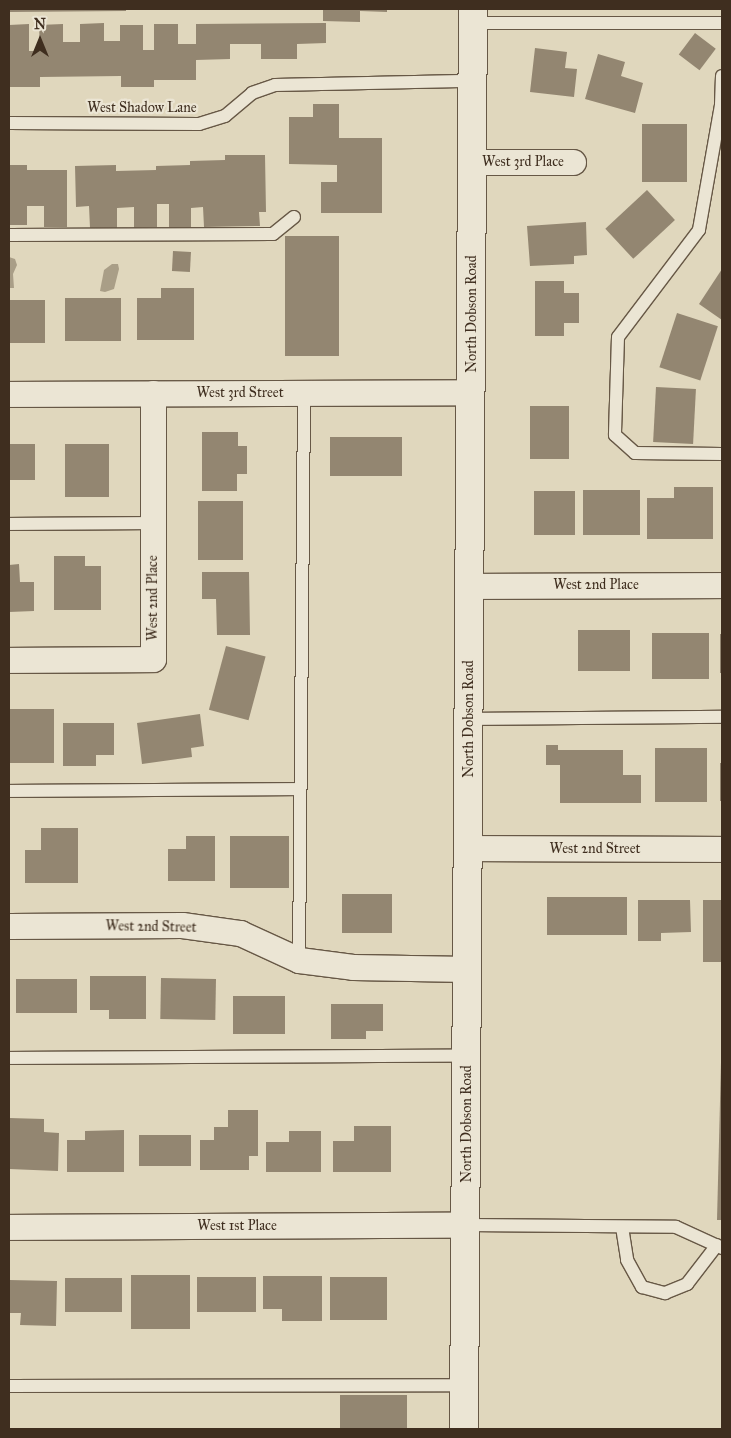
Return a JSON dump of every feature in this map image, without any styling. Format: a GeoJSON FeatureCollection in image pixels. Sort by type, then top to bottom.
{"type":"FeatureCollection","features":[{"type":"Feature","properties":{"kind":"main road","name":"North Dobson Road"},"geometry":{"type":"LineString","coordinates":[[464,1429],[473,16]]}},
{"type":"Feature","properties":{"kind":"street","name":"West 3rd Place"},"geometry":{"type":"LineString","coordinates":[[472,162],[573,162]]}},
{"type":"Feature","properties":{"kind":"street","name":"West 3rd Street"},"geometry":{"type":"LineString","coordinates":[[9,394],[471,392]]}},
{"type":"Feature","properties":{"kind":"street","name":"West 2nd Place"},"geometry":{"type":"LineString","coordinates":[[9,660],[153,659],[153,394]]}},
{"type":"Feature","properties":{"kind":"street","name":"West 2nd Place"},"geometry":{"type":"LineString","coordinates":[[470,586],[722,584]]}},
{"type":"Feature","properties":{"kind":"street","name":"West 2nd Street"},"geometry":{"type":"LineString","coordinates":[[469,848],[722,849]]}},
{"type":"Feature","properties":{"kind":"street","name":"West 2nd Street"},"geometry":{"type":"LineString","coordinates":[[9,926],[182,926],[240,933],[299,960],[352,968],[468,969]]}},
{"type":"Feature","properties":{"kind":"street","name":"West 1st Place"},"geometry":{"type":"LineString","coordinates":[[9,1227],[466,1225]]}},
{"type":"Feature","properties":{"kind":"lane"},"geometry":{"type":"LineString","coordinates":[[473,16],[722,23]]}},
{"type":"Feature","properties":{"kind":"lane"},"geometry":{"type":"LineString","coordinates":[[722,76],[721,105],[699,230],[618,337],[615,435],[635,453],[722,454]]}},
{"type":"Feature","properties":{"kind":"lane","name":"West Shadow Lane"},"geometry":{"type":"LineString","coordinates":[[9,123],[199,124],[226,116],[252,93],[275,85],[473,81]]}},
{"type":"Feature","properties":{"kind":"lane"},"geometry":{"type":"LineString","coordinates":[[9,235],[273,234],[294,217]]}},
{"type":"Feature","properties":{"kind":"lane"},"geometry":{"type":"LineString","coordinates":[[299,960],[304,393]]}},
{"type":"Feature","properties":{"kind":"lane"},"geometry":{"type":"LineString","coordinates":[[9,524],[153,523]]}},
{"type":"Feature","properties":{"kind":"lane"},"geometry":{"type":"LineString","coordinates":[[469,719],[722,717]]}},
{"type":"Feature","properties":{"kind":"lane"},"geometry":{"type":"LineString","coordinates":[[9,791],[300,789]]}},
{"type":"Feature","properties":{"kind":"lane"},"geometry":{"type":"LineString","coordinates":[[9,1058],[467,1056]]}},
{"type":"Feature","properties":{"kind":"lane"},"geometry":{"type":"LineString","coordinates":[[466,1225],[622,1227],[676,1228],[720,1247],[687,1284],[665,1293],[642,1287],[627,1260],[622,1227]]}},
{"type":"Feature","properties":{"kind":"lane"},"geometry":{"type":"LineString","coordinates":[[9,1386],[465,1385]]}},
{"type":"Feature","properties":{"kind":"shaded area"},"geometry":{"type":"Polygon","coordinates":[[[9,257],[15,259],[17,265],[13,274],[14,288],[9,288],[9,257]]]}},
{"type":"Feature","properties":{"kind":"shaded area"},"geometry":{"type":"Polygon","coordinates":[[[112,264],[118,264],[119,269],[114,289],[105,292],[100,291],[104,270],[112,264]]]}},
{"type":"Feature","properties":{"kind":"building"},"geometry":{"type":"Polygon","coordinates":[[[9,9],[126,9],[126,11],[9,12],[9,9]]]}},
{"type":"Feature","properties":{"kind":"building"},"geometry":{"type":"Polygon","coordinates":[[[387,9],[387,12],[360,11],[360,22],[323,21],[323,10],[387,9]]]}},
{"type":"Feature","properties":{"kind":"building"},"geometry":{"type":"Polygon","coordinates":[[[104,23],[104,41],[120,41],[120,25],[143,25],[143,50],[154,50],[154,24],[178,24],[178,44],[196,44],[196,24],[326,23],[326,43],[297,44],[297,59],[261,59],[261,44],[230,44],[230,59],[196,60],[196,80],[154,80],[154,87],[121,87],[121,76],[40,77],[40,87],[9,87],[9,25],[29,24],[29,51],[40,51],[39,25],[63,24],[63,42],[80,42],[80,24],[104,23]]]}},
{"type":"Feature","properties":{"kind":"building"},"geometry":{"type":"Polygon","coordinates":[[[695,33],[716,49],[700,70],[679,55],[695,33]]]}},
{"type":"Feature","properties":{"kind":"building"},"geometry":{"type":"Polygon","coordinates":[[[535,48],[567,52],[565,68],[577,69],[574,97],[530,92],[535,48]]]}},
{"type":"Feature","properties":{"kind":"building"},"geometry":{"type":"Polygon","coordinates":[[[598,54],[625,62],[621,76],[643,83],[635,113],[585,99],[598,54]]]}},
{"type":"Feature","properties":{"kind":"building"},"geometry":{"type":"Polygon","coordinates":[[[313,104],[339,104],[339,138],[382,138],[382,213],[321,213],[321,182],[337,182],[337,165],[289,164],[289,117],[313,117],[313,104]]]}},
{"type":"Feature","properties":{"kind":"building"},"geometry":{"type":"Polygon","coordinates":[[[642,124],[687,124],[687,182],[642,182],[642,124]]]}},
{"type":"Feature","properties":{"kind":"building"},"geometry":{"type":"Polygon","coordinates":[[[225,155],[265,155],[266,212],[259,212],[260,226],[204,227],[203,207],[191,208],[191,228],[169,228],[169,204],[157,204],[157,227],[134,228],[134,207],[117,208],[117,228],[90,228],[89,206],[76,207],[75,166],[116,165],[116,171],[156,170],[156,166],[190,165],[190,161],[225,160],[225,155]]]}},
{"type":"Feature","properties":{"kind":"building"},"geometry":{"type":"Polygon","coordinates":[[[9,165],[27,165],[27,170],[67,170],[67,227],[44,227],[44,206],[27,206],[27,225],[9,225],[9,165]]]}},
{"type":"Feature","properties":{"kind":"building"},"geometry":{"type":"Polygon","coordinates":[[[647,190],[675,220],[633,259],[605,229],[647,190]]]}},
{"type":"Feature","properties":{"kind":"building"},"geometry":{"type":"Polygon","coordinates":[[[586,222],[587,255],[574,256],[574,264],[530,266],[527,226],[586,222]]]}},
{"type":"Feature","properties":{"kind":"building"},"geometry":{"type":"Polygon","coordinates":[[[285,236],[339,236],[339,356],[285,356],[285,236]]]}},
{"type":"Feature","properties":{"kind":"building"},"geometry":{"type":"Polygon","coordinates":[[[173,251],[191,252],[190,272],[172,271],[173,251]]]}},
{"type":"Feature","properties":{"kind":"building"},"geometry":{"type":"Polygon","coordinates":[[[722,269],[722,320],[699,304],[722,269]]]}},
{"type":"Feature","properties":{"kind":"building"},"geometry":{"type":"Polygon","coordinates":[[[535,281],[564,281],[564,293],[579,293],[579,323],[564,323],[564,336],[535,336],[535,281]]]}},
{"type":"Feature","properties":{"kind":"building"},"geometry":{"type":"Polygon","coordinates":[[[161,288],[194,288],[194,340],[137,340],[137,298],[161,298],[161,288]]]}},
{"type":"Feature","properties":{"kind":"building"},"geometry":{"type":"Polygon","coordinates":[[[65,298],[121,298],[121,341],[65,341],[65,298]]]}},
{"type":"Feature","properties":{"kind":"building"},"geometry":{"type":"Polygon","coordinates":[[[9,300],[45,300],[45,343],[9,343],[9,300]]]}},
{"type":"Feature","properties":{"kind":"building"},"geometry":{"type":"Polygon","coordinates":[[[677,313],[718,326],[700,380],[659,367],[677,313]]]}},
{"type":"Feature","properties":{"kind":"building"},"geometry":{"type":"Polygon","coordinates":[[[656,387],[696,389],[693,444],[653,442],[656,387]]]}},
{"type":"Feature","properties":{"kind":"building"},"geometry":{"type":"Polygon","coordinates":[[[530,406],[569,406],[569,459],[530,459],[530,406]]]}},
{"type":"Feature","properties":{"kind":"building"},"geometry":{"type":"Polygon","coordinates":[[[202,432],[238,432],[238,446],[247,446],[247,474],[237,474],[237,491],[202,491],[202,432]]]}},
{"type":"Feature","properties":{"kind":"building"},"geometry":{"type":"Polygon","coordinates":[[[330,437],[402,437],[402,476],[330,476],[330,437]]]}},
{"type":"Feature","properties":{"kind":"building"},"geometry":{"type":"Polygon","coordinates":[[[9,444],[35,444],[35,480],[9,480],[9,444]]]}},
{"type":"Feature","properties":{"kind":"building"},"geometry":{"type":"Polygon","coordinates":[[[65,444],[109,444],[109,497],[65,497],[65,444]]]}},
{"type":"Feature","properties":{"kind":"building"},"geometry":{"type":"Polygon","coordinates":[[[674,487],[713,487],[713,539],[647,539],[647,498],[674,498],[674,487]]]}},
{"type":"Feature","properties":{"kind":"building"},"geometry":{"type":"Polygon","coordinates":[[[583,490],[640,490],[640,535],[583,535],[583,490]]]}},
{"type":"Feature","properties":{"kind":"building"},"geometry":{"type":"Polygon","coordinates":[[[534,491],[575,491],[575,535],[534,535],[534,491]]]}},
{"type":"Feature","properties":{"kind":"building"},"geometry":{"type":"Polygon","coordinates":[[[198,501],[243,501],[243,560],[198,560],[198,501]]]}},
{"type":"Feature","properties":{"kind":"building"},"geometry":{"type":"Polygon","coordinates":[[[54,556],[85,556],[85,566],[101,566],[101,610],[54,610],[54,556]]]}},
{"type":"Feature","properties":{"kind":"building"},"geometry":{"type":"Polygon","coordinates":[[[19,564],[20,582],[34,582],[34,611],[9,612],[9,565],[19,564]]]}},
{"type":"Feature","properties":{"kind":"building"},"geometry":{"type":"Polygon","coordinates":[[[202,572],[249,572],[250,635],[217,635],[216,599],[202,599],[202,572]]]}},
{"type":"Feature","properties":{"kind":"building"},"geometry":{"type":"Polygon","coordinates":[[[578,630],[630,630],[630,671],[578,671],[578,630]]]}},
{"type":"Feature","properties":{"kind":"building"},"geometry":{"type":"Polygon","coordinates":[[[652,633],[709,633],[709,679],[652,679],[652,633]]]}},
{"type":"Feature","properties":{"kind":"building"},"geometry":{"type":"Polygon","coordinates":[[[720,634],[722,634],[722,673],[720,673],[720,634]]]}},
{"type":"Feature","properties":{"kind":"building"},"geometry":{"type":"Polygon","coordinates":[[[226,646],[266,657],[249,720],[209,710],[226,646]]]}},
{"type":"Feature","properties":{"kind":"building"},"geometry":{"type":"Polygon","coordinates":[[[9,709],[54,709],[54,763],[9,763],[9,709]]]}},
{"type":"Feature","properties":{"kind":"building"},"geometry":{"type":"Polygon","coordinates":[[[200,714],[204,746],[191,748],[192,757],[142,764],[137,723],[200,714]]]}},
{"type":"Feature","properties":{"kind":"building"},"geometry":{"type":"Polygon","coordinates":[[[63,723],[114,723],[114,755],[96,755],[96,766],[63,766],[63,723]]]}},
{"type":"Feature","properties":{"kind":"building"},"geometry":{"type":"Polygon","coordinates":[[[546,745],[558,745],[558,750],[623,750],[623,775],[641,775],[641,803],[560,803],[560,765],[546,765],[546,745]]]}},
{"type":"Feature","properties":{"kind":"building"},"geometry":{"type":"Polygon","coordinates":[[[655,748],[707,748],[707,802],[655,802],[655,748]]]}},
{"type":"Feature","properties":{"kind":"building"},"geometry":{"type":"Polygon","coordinates":[[[720,763],[722,763],[722,801],[720,801],[720,763]]]}},
{"type":"Feature","properties":{"kind":"building"},"geometry":{"type":"Polygon","coordinates":[[[41,828],[78,828],[78,883],[25,883],[25,850],[41,850],[41,828]]]}},
{"type":"Feature","properties":{"kind":"building"},"geometry":{"type":"Polygon","coordinates":[[[186,836],[215,836],[215,881],[168,881],[168,849],[186,849],[186,836]]]}},
{"type":"Feature","properties":{"kind":"building"},"geometry":{"type":"Polygon","coordinates":[[[230,836],[289,836],[289,888],[230,888],[230,836]]]}},
{"type":"Feature","properties":{"kind":"building"},"geometry":{"type":"Polygon","coordinates":[[[342,894],[392,894],[392,933],[342,933],[342,894]]]}},
{"type":"Feature","properties":{"kind":"building"},"geometry":{"type":"Polygon","coordinates":[[[547,897],[627,897],[627,935],[547,935],[547,897]]]}},
{"type":"Feature","properties":{"kind":"building"},"geometry":{"type":"Polygon","coordinates":[[[638,900],[690,900],[691,932],[661,933],[661,941],[638,941],[638,900]]]}},
{"type":"Feature","properties":{"kind":"building"},"geometry":{"type":"Polygon","coordinates":[[[703,900],[722,900],[722,962],[703,962],[703,900]]]}},
{"type":"Feature","properties":{"kind":"building"},"geometry":{"type":"Polygon","coordinates":[[[90,976],[146,976],[146,1019],[109,1019],[109,1010],[90,1010],[90,976]]]}},
{"type":"Feature","properties":{"kind":"building"},"geometry":{"type":"Polygon","coordinates":[[[161,978],[216,979],[215,1020],[160,1019],[161,978]]]}},
{"type":"Feature","properties":{"kind":"building"},"geometry":{"type":"Polygon","coordinates":[[[16,979],[77,979],[77,1013],[16,1013],[16,979]]]}},
{"type":"Feature","properties":{"kind":"building"},"geometry":{"type":"Polygon","coordinates":[[[233,996],[285,996],[285,1034],[233,1034],[233,996]]]}},
{"type":"Feature","properties":{"kind":"building"},"geometry":{"type":"Polygon","coordinates":[[[331,1004],[383,1004],[383,1031],[366,1031],[366,1039],[331,1039],[331,1004]]]}},
{"type":"Feature","properties":{"kind":"building"},"geometry":{"type":"Polygon","coordinates":[[[721,1062],[722,1220],[717,1220],[721,1062]]]}},
{"type":"Feature","properties":{"kind":"building"},"geometry":{"type":"Polygon","coordinates":[[[228,1110],[258,1110],[258,1156],[249,1156],[249,1170],[200,1170],[200,1140],[214,1140],[214,1127],[228,1127],[228,1110]]]}},
{"type":"Feature","properties":{"kind":"building"},"geometry":{"type":"Polygon","coordinates":[[[9,1118],[44,1119],[44,1132],[59,1133],[58,1171],[9,1169],[9,1118]]]}},
{"type":"Feature","properties":{"kind":"building"},"geometry":{"type":"Polygon","coordinates":[[[354,1126],[391,1126],[391,1172],[333,1172],[333,1141],[354,1141],[354,1126]]]}},
{"type":"Feature","properties":{"kind":"building"},"geometry":{"type":"Polygon","coordinates":[[[124,1130],[124,1172],[67,1172],[67,1140],[85,1140],[85,1131],[124,1130]]]}},
{"type":"Feature","properties":{"kind":"building"},"geometry":{"type":"Polygon","coordinates":[[[289,1131],[321,1131],[321,1172],[266,1172],[266,1142],[289,1142],[289,1131]]]}},
{"type":"Feature","properties":{"kind":"building"},"geometry":{"type":"Polygon","coordinates":[[[139,1135],[191,1135],[191,1166],[139,1166],[139,1135]]]}},
{"type":"Feature","properties":{"kind":"building"},"geometry":{"type":"Polygon","coordinates":[[[131,1275],[190,1275],[190,1329],[131,1329],[131,1275]]]}},
{"type":"Feature","properties":{"kind":"building"},"geometry":{"type":"Polygon","coordinates":[[[263,1276],[322,1276],[322,1321],[282,1321],[282,1309],[263,1309],[263,1276]]]}},
{"type":"Feature","properties":{"kind":"building"},"geometry":{"type":"Polygon","coordinates":[[[197,1277],[256,1277],[256,1312],[197,1312],[197,1277]]]}},
{"type":"Feature","properties":{"kind":"building"},"geometry":{"type":"Polygon","coordinates":[[[330,1277],[387,1277],[387,1320],[330,1320],[330,1277]]]}},
{"type":"Feature","properties":{"kind":"building"},"geometry":{"type":"Polygon","coordinates":[[[65,1278],[122,1278],[122,1312],[65,1312],[65,1278]]]}},
{"type":"Feature","properties":{"kind":"building"},"geometry":{"type":"Polygon","coordinates":[[[9,1280],[57,1281],[56,1326],[20,1325],[21,1313],[9,1313],[9,1280]]]}},
{"type":"Feature","properties":{"kind":"building"},"geometry":{"type":"Polygon","coordinates":[[[340,1395],[407,1395],[407,1429],[340,1429],[340,1395]]]}}]}
